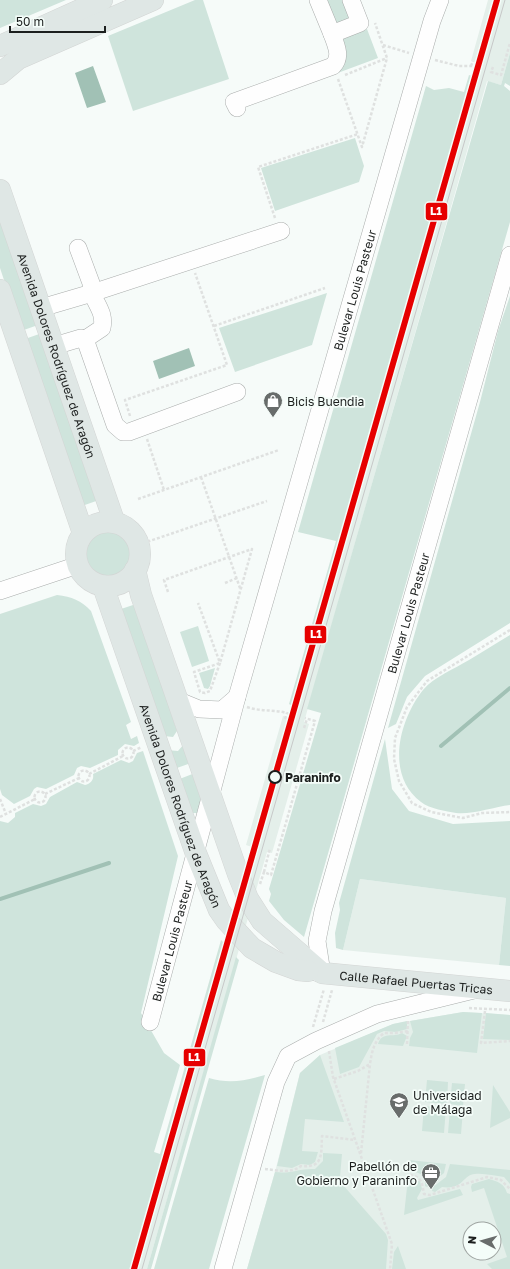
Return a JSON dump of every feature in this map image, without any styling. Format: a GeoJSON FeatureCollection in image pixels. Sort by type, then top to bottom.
{"type":"FeatureCollection","features":[{"type":"Feature","properties":{"kind":"main road"},"geometry":{"type":"LineString","coordinates":[[0,46],[102,0]]}},
{"type":"Feature","properties":{"kind":"main road"},"geometry":{"type":"LineString","coordinates":[[0,74],[18,59],[153,0]]}},
{"type":"Feature","properties":{"kind":"main road","name":"Avenida Dolores Rodríguez de Aragón"},"geometry":{"type":"LineString","coordinates":[[0,190],[114,521]]}},
{"type":"Feature","properties":{"kind":"main road"},"geometry":{"type":"LineString","coordinates":[[0,290],[83,533]]}},
{"type":"Feature","properties":{"kind":"main road"},"geometry":{"type":"LineString","coordinates":[[114,521],[132,533],[138,545],[140,557],[135,570],[127,579],[114,585],[103,586],[91,581],[82,573],[78,565],[76,550],[83,533],[99,523],[114,521]]}},
{"type":"Feature","properties":{"kind":"main road"},"geometry":{"type":"LineString","coordinates":[[135,570],[141,595],[177,700],[248,899],[262,922],[321,977]]}},
{"type":"Feature","properties":{"kind":"main road","name":"Avenida Dolores Rodríguez de Aragón"},"geometry":{"type":"LineString","coordinates":[[103,586],[195,851],[219,910],[226,920],[252,948],[276,962],[321,977]]}},
{"type":"Feature","properties":{"kind":"main road","name":"Calle Rafael Puertas Tricas"},"geometry":{"type":"LineString","coordinates":[[321,977],[478,998],[510,991]]}},
{"type":"Feature","properties":{"kind":"street"},"geometry":{"type":"LineString","coordinates":[[237,108],[234,102],[333,66],[337,62],[338,52],[318,0]]}},
{"type":"Feature","properties":{"kind":"street"},"geometry":{"type":"LineString","coordinates":[[332,34],[360,23],[351,0]]}},
{"type":"Feature","properties":{"kind":"street","name":"Bulevar Louis Pasteur"},"geometry":{"type":"LineString","coordinates":[[150,1022],[195,851],[241,702],[432,21],[440,0]]}},
{"type":"Feature","properties":{"kind":"street"},"geometry":{"type":"LineString","coordinates":[[41,308],[92,293],[140,271],[191,261],[279,227]]}},
{"type":"Feature","properties":{"kind":"street"},"geometry":{"type":"LineString","coordinates":[[54,346],[81,338],[84,340],[102,328],[104,320],[102,309],[92,293],[91,283],[78,248]]}},
{"type":"Feature","properties":{"kind":"street","name":"Bulevar Louis Pasteur"},"geometry":{"type":"LineString","coordinates":[[321,977],[317,941],[323,911],[510,255]]}},
{"type":"Feature","properties":{"kind":"street"},"geometry":{"type":"LineString","coordinates":[[84,340],[115,426],[123,432],[139,429],[237,392]]}},
{"type":"Feature","properties":{"kind":"street"},"geometry":{"type":"LineString","coordinates":[[0,591],[78,565]]}},
{"type":"Feature","properties":{"kind":"street"},"geometry":{"type":"LineString","coordinates":[[177,700],[198,709],[216,710],[222,710],[241,702]]}},
{"type":"Feature","properties":{"kind":"street"},"geometry":{"type":"LineString","coordinates":[[223,1269],[276,1082],[288,1056],[316,1040],[377,1014],[478,998]]}},
{"type":"Feature","properties":{"kind":"path"},"geometry":{"type":"LineString","coordinates":[[374,22],[387,58],[362,146],[338,78],[387,58]]}},
{"type":"Feature","properties":{"kind":"path"},"geometry":{"type":"LineString","coordinates":[[493,68],[491,72],[501,75],[510,43]]}},
{"type":"Feature","properties":{"kind":"path"},"geometry":{"type":"LineString","coordinates":[[382,45],[411,54]]}},
{"type":"Feature","properties":{"kind":"path"},"geometry":{"type":"LineString","coordinates":[[432,59],[459,66],[472,66],[473,61]]}},
{"type":"Feature","properties":{"kind":"path"},"geometry":{"type":"LineString","coordinates":[[279,227],[258,167],[358,134]]}},
{"type":"Feature","properties":{"kind":"path"},"geometry":{"type":"LineString","coordinates":[[164,490],[139,429],[125,400],[228,365],[191,261]]}},
{"type":"Feature","properties":{"kind":"path"},"geometry":{"type":"LineString","coordinates":[[214,326],[325,288]]}},
{"type":"Feature","properties":{"kind":"path"},"geometry":{"type":"LineString","coordinates":[[138,499],[279,450]]}},
{"type":"Feature","properties":{"kind":"path"},"geometry":{"type":"LineString","coordinates":[[201,477],[241,588]]}},
{"type":"Feature","properties":{"kind":"path"},"geometry":{"type":"LineString","coordinates":[[138,545],[267,500]]}},
{"type":"Feature","properties":{"kind":"path"},"geometry":{"type":"LineString","coordinates":[[168,592],[164,580],[252,549],[220,663],[210,691],[205,693],[200,692],[194,672],[220,663]]}},
{"type":"Feature","properties":{"kind":"path"},"geometry":{"type":"LineString","coordinates":[[225,583],[237,578]]}},
{"type":"Feature","properties":{"kind":"path"},"geometry":{"type":"LineString","coordinates":[[198,603],[220,663]]}},
{"type":"Feature","properties":{"kind":"path"},"geometry":{"type":"LineString","coordinates":[[510,630],[427,681],[408,707],[395,738],[394,759],[399,781],[412,803],[431,812],[463,818],[482,813],[510,812]]}},
{"type":"Feature","properties":{"kind":"path"},"geometry":{"type":"LineString","coordinates":[[241,702],[256,710],[288,713],[285,719]]}},
{"type":"Feature","properties":{"kind":"path"},"geometry":{"type":"LineString","coordinates":[[264,872],[271,875],[315,721],[306,718],[304,728]]}},
{"type":"Feature","properties":{"kind":"path"},"geometry":{"type":"LineString","coordinates":[[126,748],[133,750],[134,753],[130,758],[127,759],[123,756],[122,752],[126,748]]}},
{"type":"Feature","properties":{"kind":"path"},"geometry":{"type":"LineString","coordinates":[[89,774],[123,756]]}},
{"type":"Feature","properties":{"kind":"path"},"geometry":{"type":"LineString","coordinates":[[79,778],[79,772],[82,770],[87,771],[89,774]]}},
{"type":"Feature","properties":{"kind":"path"},"geometry":{"type":"LineString","coordinates":[[79,778],[80,780],[86,781],[89,779],[89,774]]}},
{"type":"Feature","properties":{"kind":"path"},"geometry":{"type":"LineString","coordinates":[[35,799],[38,791],[45,794],[79,778]]}},
{"type":"Feature","properties":{"kind":"path"},"geometry":{"type":"LineString","coordinates":[[35,799],[40,803],[43,802],[46,797],[45,794]]}},
{"type":"Feature","properties":{"kind":"path"},"geometry":{"type":"LineString","coordinates":[[0,799],[6,814]]}},
{"type":"Feature","properties":{"kind":"path"},"geometry":{"type":"LineString","coordinates":[[0,817],[35,799]]}},
{"type":"Feature","properties":{"kind":"path"},"geometry":{"type":"LineString","coordinates":[[259,887],[270,848]]}},
{"type":"Feature","properties":{"kind":"path"},"geometry":{"type":"LineString","coordinates":[[321,977],[321,1028]]}},
{"type":"Feature","properties":{"kind":"path"},"geometry":{"type":"LineString","coordinates":[[478,998],[510,1010]]}},
{"type":"Feature","properties":{"kind":"path"},"geometry":{"type":"LineString","coordinates":[[485,1011],[481,1042],[510,1041]]}},
{"type":"Feature","properties":{"kind":"path"},"geometry":{"type":"LineString","coordinates":[[407,1044],[409,1031],[408,1019]]}},
{"type":"Feature","properties":{"kind":"path"},"geometry":{"type":"LineString","coordinates":[[361,1155],[372,1050],[378,1038],[384,1033],[396,1034],[409,1031]]}},
{"type":"Feature","properties":{"kind":"path"},"geometry":{"type":"LineString","coordinates":[[331,1045],[328,1052],[334,1079],[392,1244],[390,1269]]}},
{"type":"Feature","properties":{"kind":"path"},"geometry":{"type":"LineString","coordinates":[[334,1079],[358,1071],[370,1064]]}},
{"type":"Feature","properties":{"kind":"path"},"geometry":{"type":"LineString","coordinates":[[260,1168],[290,1171],[297,1170],[301,1166],[312,1167],[318,1163],[321,1157],[322,1136],[355,1140]]}},
{"type":"Feature","properties":{"kind":"path"},"geometry":{"type":"LineString","coordinates":[[410,1175],[418,1176],[423,1182],[424,1194],[430,1195],[486,1178],[501,1180],[510,1189]]}},
{"type":"Feature","properties":{"kind":"shaded area"},"geometry":{"type":"Polygon","coordinates":[[[0,0],[66,0],[0,28],[0,0]]]}},
{"type":"Feature","properties":{"kind":"shaded area"},"geometry":{"type":"Polygon","coordinates":[[[195,0],[203,0],[229,79],[133,111],[108,36],[195,0]]]}},
{"type":"Feature","properties":{"kind":"shaded area"},"geometry":{"type":"Polygon","coordinates":[[[323,0],[346,0],[354,19],[334,27],[323,0]]]}},
{"type":"Feature","properties":{"kind":"shaded area"},"geometry":{"type":"Polygon","coordinates":[[[488,0],[510,0],[510,53],[501,85],[487,81],[304,722],[309,724],[272,853],[267,852],[147,1269],[131,1269],[252,847],[246,845],[283,716],[289,718],[476,63],[471,61],[488,0]]]}},
{"type":"Feature","properties":{"kind":"shaded area"},"geometry":{"type":"Polygon","coordinates":[[[367,29],[378,58],[335,74],[338,40],[367,29]]]}},
{"type":"Feature","properties":{"kind":"shaded area"},"geometry":{"type":"Polygon","coordinates":[[[510,53],[510,86],[505,83],[504,86],[510,91],[510,222],[304,937],[284,920],[269,901],[271,894],[269,889],[321,713],[307,709],[488,81],[501,85],[510,53]]]}},
{"type":"Feature","properties":{"kind":"shaded area"},"geometry":{"type":"Polygon","coordinates":[[[93,66],[106,102],[87,108],[75,73],[93,66]]]}},
{"type":"Feature","properties":{"kind":"shaded area"},"geometry":{"type":"Polygon","coordinates":[[[469,75],[472,76],[292,706],[289,704],[336,541],[298,532],[426,86],[434,90],[449,88],[464,92],[469,75]]]}},
{"type":"Feature","properties":{"kind":"shaded area"},"geometry":{"type":"Polygon","coordinates":[[[355,138],[364,166],[359,182],[275,211],[261,168],[355,138]]]}},
{"type":"Feature","properties":{"kind":"shaded area"},"geometry":{"type":"Polygon","coordinates":[[[0,212],[38,325],[21,331],[0,268],[0,212]]]}},
{"type":"Feature","properties":{"kind":"shaded area"},"geometry":{"type":"Polygon","coordinates":[[[327,293],[312,345],[235,372],[219,328],[327,293]]]}},
{"type":"Feature","properties":{"kind":"shaded area"},"geometry":{"type":"Polygon","coordinates":[[[510,296],[510,623],[425,676],[407,697],[396,724],[388,728],[480,402],[498,331],[510,296]]]}},
{"type":"Feature","properties":{"kind":"shaded area"},"geometry":{"type":"Polygon","coordinates":[[[42,333],[99,500],[82,506],[25,339],[42,333]]]}},
{"type":"Feature","properties":{"kind":"shaded area"},"geometry":{"type":"Polygon","coordinates":[[[189,348],[195,366],[159,379],[153,361],[189,348]]]}},
{"type":"Feature","properties":{"kind":"shaded area"},"geometry":{"type":"Polygon","coordinates":[[[110,530],[119,532],[127,537],[132,545],[134,554],[132,563],[127,571],[119,576],[110,578],[101,576],[93,571],[88,563],[86,554],[88,545],[93,537],[101,532],[110,530]]]}},
{"type":"Feature","properties":{"kind":"shaded area"},"geometry":{"type":"Polygon","coordinates":[[[57,595],[76,600],[84,604],[91,611],[131,722],[126,725],[131,739],[137,736],[139,743],[134,746],[125,744],[118,750],[118,755],[90,768],[81,766],[77,768],[74,775],[46,789],[37,787],[30,796],[14,804],[2,795],[0,789],[0,614],[57,595]]]}},
{"type":"Feature","properties":{"kind":"shaded area"},"geometry":{"type":"Polygon","coordinates":[[[136,604],[177,731],[173,737],[164,736],[118,610],[136,604]]]}},
{"type":"Feature","properties":{"kind":"shaded area"},"geometry":{"type":"Polygon","coordinates":[[[198,626],[209,661],[192,667],[180,632],[198,626]]]}},
{"type":"Feature","properties":{"kind":"shaded area"},"geometry":{"type":"Polygon","coordinates":[[[510,635],[510,805],[475,812],[456,813],[438,809],[421,802],[410,791],[403,777],[399,763],[402,732],[415,702],[423,690],[433,681],[510,635]]]}},
{"type":"Feature","properties":{"kind":"shaded area"},"geometry":{"type":"Polygon","coordinates":[[[215,668],[210,686],[208,689],[204,688],[199,673],[215,668]]]}},
{"type":"Feature","properties":{"kind":"shaded area"},"geometry":{"type":"Polygon","coordinates":[[[385,739],[392,789],[409,811],[453,824],[510,821],[510,966],[499,965],[506,898],[360,879],[343,950],[336,948],[335,933],[340,910],[339,903],[385,739]]]}},
{"type":"Feature","properties":{"kind":"shaded area"},"geometry":{"type":"Polygon","coordinates":[[[184,744],[191,763],[174,769],[167,750],[178,751],[184,744]]]}},
{"type":"Feature","properties":{"kind":"shaded area"},"geometry":{"type":"Polygon","coordinates":[[[143,751],[178,856],[141,1013],[164,1053],[180,1065],[154,1152],[160,1154],[221,940],[224,943],[131,1269],[0,1269],[0,821],[8,823],[15,817],[15,813],[33,804],[41,806],[46,804],[50,797],[77,782],[85,785],[92,780],[93,774],[121,760],[129,763],[133,761],[137,753],[143,751]]]}},
{"type":"Feature","properties":{"kind":"shaded area"},"geometry":{"type":"Polygon","coordinates":[[[195,773],[203,797],[198,813],[191,813],[177,780],[195,773]]]}},
{"type":"Feature","properties":{"kind":"shaded area"},"geometry":{"type":"Polygon","coordinates":[[[360,879],[506,898],[499,965],[343,950],[360,879]]]}},
{"type":"Feature","properties":{"kind":"shaded area"},"geometry":{"type":"Polygon","coordinates":[[[236,957],[239,960],[151,1269],[147,1269],[236,957]]]}},
{"type":"Feature","properties":{"kind":"shaded area","name":"Universidad de Málaga"},"geometry":{"type":"Polygon","coordinates":[[[463,1012],[510,1015],[510,1269],[247,1269],[275,1172],[300,1073],[320,1055],[393,1024],[463,1012]]]}},
{"type":"Feature","properties":{"kind":"shaded area"},"geometry":{"type":"Polygon","coordinates":[[[463,1012],[482,1013],[477,1053],[409,1046],[410,1038],[413,1032],[410,1021],[463,1012]]]}},
{"type":"Feature","properties":{"kind":"shaded area"},"geometry":{"type":"Polygon","coordinates":[[[486,1013],[510,1015],[510,1040],[483,1039],[486,1013]]]}},
{"type":"Feature","properties":{"kind":"shaded area"},"geometry":{"type":"Polygon","coordinates":[[[407,1021],[407,1029],[396,1032],[384,1031],[377,1034],[359,1067],[340,1074],[335,1048],[393,1024],[407,1021]]]}},
{"type":"Feature","properties":{"kind":"shaded area"},"geometry":{"type":"Polygon","coordinates":[[[402,1033],[407,1036],[403,1046],[378,1044],[385,1036],[402,1033]]]}},
{"type":"Feature","properties":{"kind":"shaded area"},"geometry":{"type":"Polygon","coordinates":[[[320,1055],[344,1122],[305,1119],[302,1151],[318,1152],[315,1162],[310,1165],[301,1164],[292,1168],[277,1166],[300,1073],[320,1055]]]}},
{"type":"Feature","properties":{"kind":"shaded area"},"geometry":{"type":"Polygon","coordinates":[[[265,1075],[209,1269],[154,1269],[209,1078],[223,1081],[237,1081],[265,1075]]]}},
{"type":"Feature","properties":{"kind":"shaded area"},"geometry":{"type":"Polygon","coordinates":[[[427,1080],[448,1082],[447,1104],[425,1102],[427,1080]]]}},
{"type":"Feature","properties":{"kind":"shaded area"},"geometry":{"type":"Polygon","coordinates":[[[452,1083],[465,1084],[463,1106],[450,1104],[452,1083]]]}},
{"type":"Feature","properties":{"kind":"shaded area"},"geometry":{"type":"Polygon","coordinates":[[[493,1085],[510,1112],[510,1118],[490,1128],[493,1085]]]}},
{"type":"Feature","properties":{"kind":"shaded area"},"geometry":{"type":"Polygon","coordinates":[[[424,1106],[446,1108],[444,1133],[422,1131],[424,1106]]]}},
{"type":"Feature","properties":{"kind":"shaded area"},"geometry":{"type":"Polygon","coordinates":[[[450,1109],[463,1110],[461,1134],[448,1133],[450,1109]]]}},
{"type":"Feature","properties":{"kind":"shaded area"},"geometry":{"type":"Polygon","coordinates":[[[323,1153],[342,1154],[340,1177],[343,1185],[386,1234],[388,1240],[386,1269],[247,1269],[275,1172],[315,1169],[323,1161],[323,1153]]]}},
{"type":"Feature","properties":{"kind":"shaded area"},"geometry":{"type":"Polygon","coordinates":[[[409,1160],[446,1164],[444,1173],[427,1187],[425,1186],[425,1176],[409,1169],[409,1160]]]}},
{"type":"Feature","properties":{"kind":"shaded area"},"geometry":{"type":"Polygon","coordinates":[[[450,1164],[510,1170],[510,1184],[504,1177],[475,1174],[467,1177],[455,1186],[442,1187],[435,1192],[432,1191],[433,1187],[446,1177],[450,1164]]]}},
{"type":"Feature","properties":{"kind":"shaded area"},"geometry":{"type":"Polygon","coordinates":[[[408,1178],[410,1181],[420,1181],[422,1189],[417,1198],[418,1200],[460,1189],[463,1195],[404,1215],[408,1178]]]}},
{"type":"Feature","properties":{"kind":"shaded area"},"geometry":{"type":"Polygon","coordinates":[[[489,1179],[500,1183],[507,1193],[510,1194],[510,1269],[492,1269],[487,1264],[496,1261],[502,1261],[502,1259],[507,1257],[502,1242],[502,1221],[495,1221],[484,1188],[472,1192],[472,1184],[489,1179]]]}},
{"type":"Feature","properties":{"kind":"shaded area"},"geometry":{"type":"Polygon","coordinates":[[[398,1246],[406,1269],[392,1269],[394,1252],[398,1246]]]}},
{"type":"Feature","properties":{"kind":"waterway"},"geometry":{"type":"LineString","coordinates":[[441,746],[510,688]]}},
{"type":"Feature","properties":{"kind":"waterway"},"geometry":{"type":"LineString","coordinates":[[0,899],[109,863]]}},
{"type":"Feature","properties":{"kind":"tram line"},"geometry":{"type":"LineString","coordinates":[[142,1269],[505,0]]}},
{"type":"Feature","properties":{"kind":"transit line","name":"L1"},"geometry":{"type":"LineString","coordinates":[[134,1269],[497,0]]}},
{"type":"Feature","properties":{"kind":"place","name":"Bicis Buendia"},"geometry":{"type":"Point","coordinates":[273,418]}},
{"type":"Feature","properties":{"kind":"place","name":"Paraninfo"},"geometry":{"type":"Point","coordinates":[275,777]}},
{"type":"Feature","properties":{"kind":"place","name":"Universidad de Málaga"},"geometry":{"type":"Point","coordinates":[399,1119]}},
{"type":"Feature","properties":{"kind":"place","name":"Pabellón de Gobierno y Paraninfo"},"geometry":{"type":"Point","coordinates":[431,1190]}}]}
